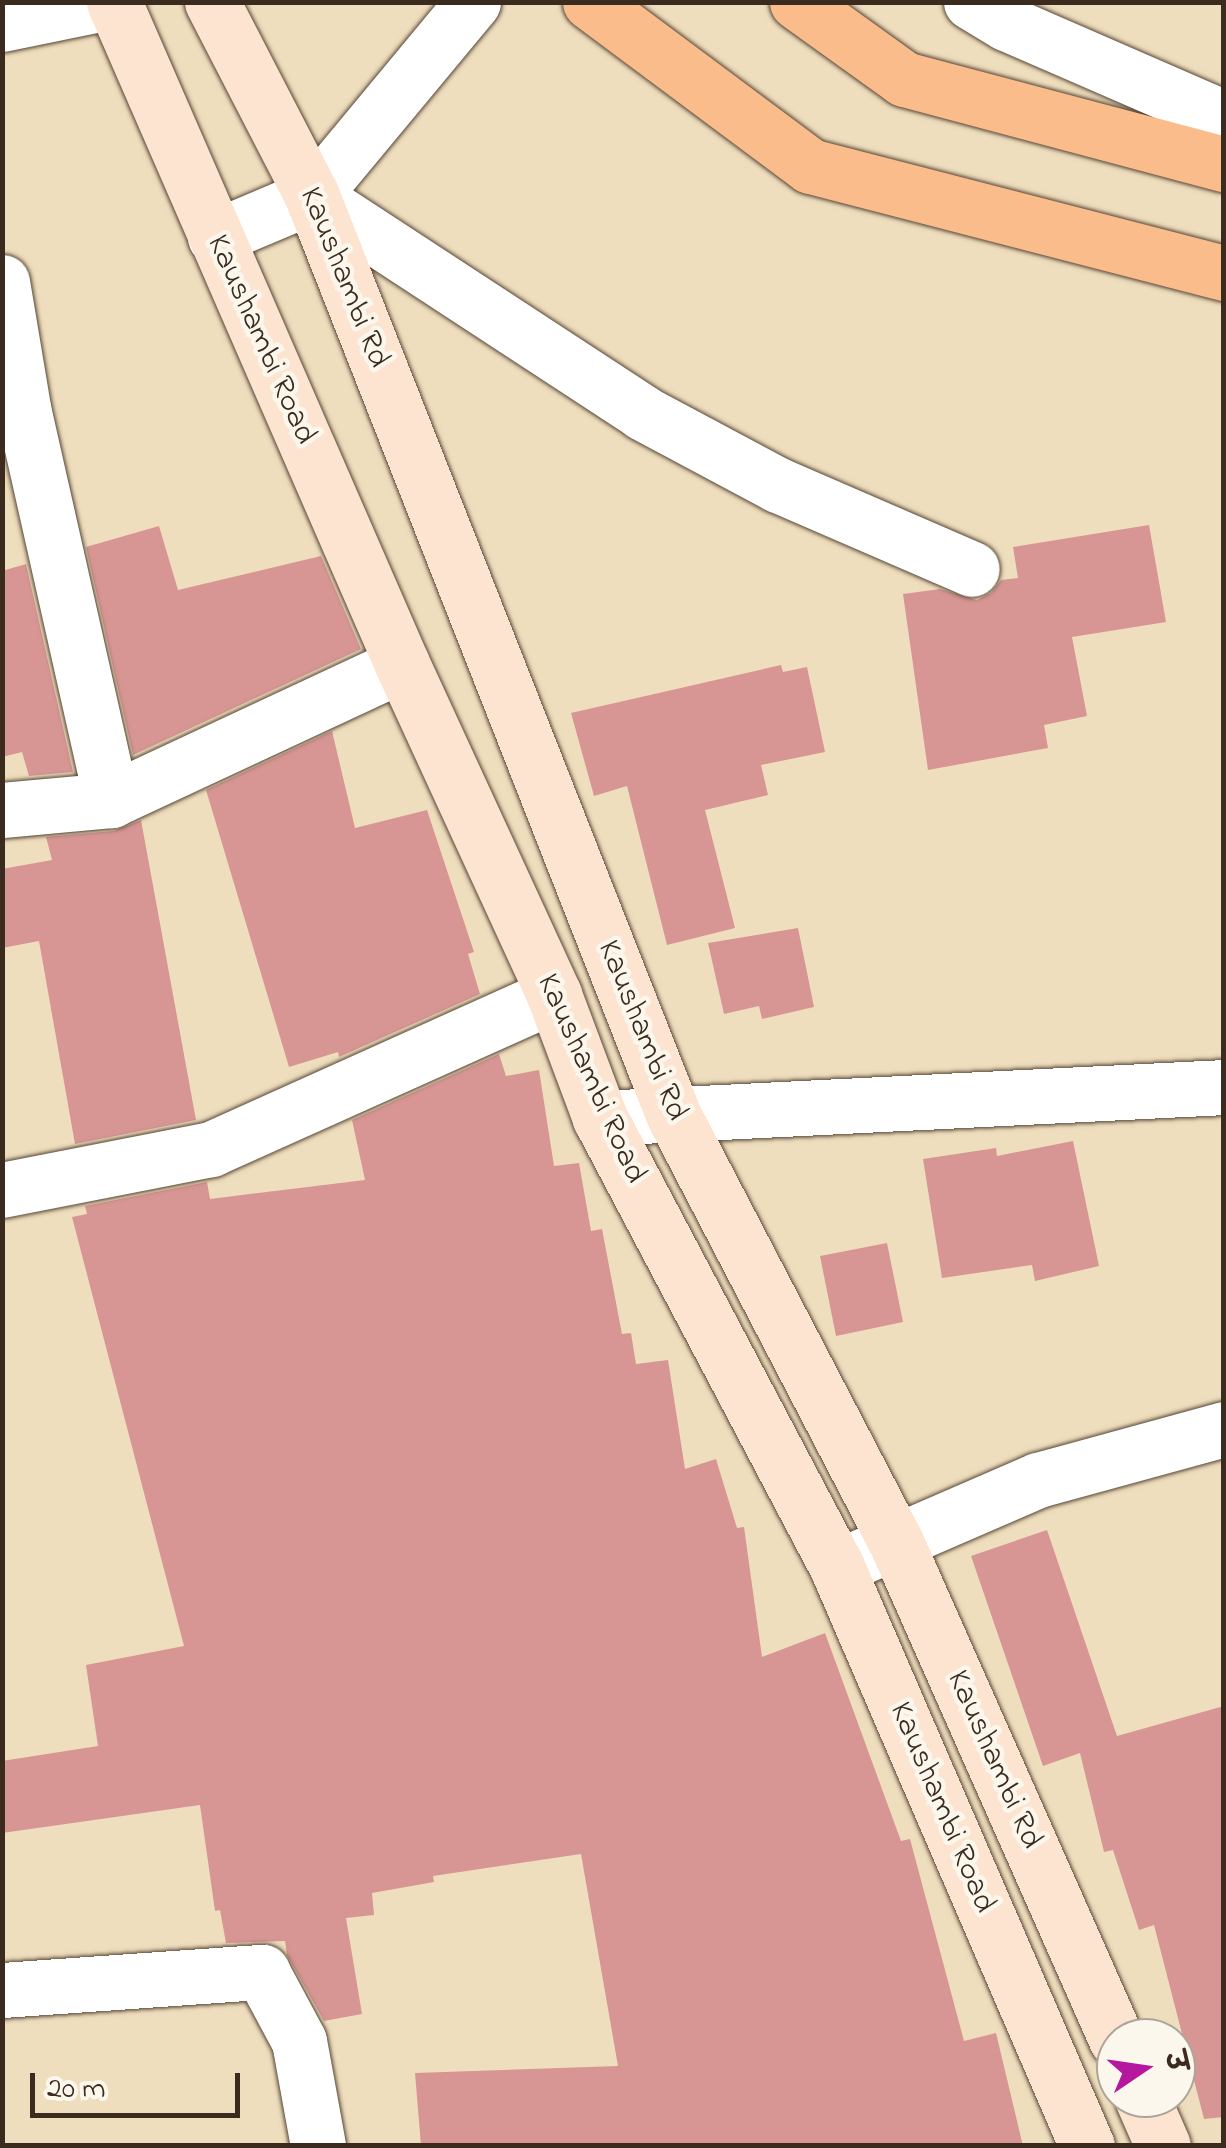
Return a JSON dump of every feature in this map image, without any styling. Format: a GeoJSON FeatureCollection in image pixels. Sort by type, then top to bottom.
{"type":"FeatureCollection","features":[{"type":"Feature","properties":{"kind":"main road","name":"Kaushambi Road"},"geometry":{"type":"LineString","coordinates":[[112,2],[402,664],[554,995],[600,1118],[837,1567],[1087,2146]]}},
{"type":"Feature","properties":{"kind":"main road","name":"Kaushambi Rd"},"geometry":{"type":"LineString","coordinates":[[212,2],[312,196],[673,1114],[896,1542],[1107,2018]]}},
{"type":"Feature","properties":{"kind":"main road"},"geometry":{"type":"LineString","coordinates":[[590,2],[810,166],[1224,273]]}},
{"type":"Feature","properties":{"kind":"main road"},"geometry":{"type":"LineString","coordinates":[[797,2],[904,79],[1224,164]]}},
{"type":"Feature","properties":{"kind":"main road"},"geometry":{"type":"LineString","coordinates":[[1151,2118],[1163,2146]]}},
{"type":"Feature","properties":{"kind":"street"},"geometry":{"type":"LineString","coordinates":[[2,24],[112,2]]}},
{"type":"Feature","properties":{"kind":"street"},"geometry":{"type":"LineString","coordinates":[[215,237],[312,196],[474,2]]}},
{"type":"Feature","properties":{"kind":"street"},"geometry":{"type":"LineString","coordinates":[[972,2],[1006,23],[1224,118]]}},
{"type":"Feature","properties":{"kind":"street"},"geometry":{"type":"LineString","coordinates":[[312,196],[642,413],[778,485],[972,570]]}},
{"type":"Feature","properties":{"kind":"street"},"geometry":{"type":"LineString","coordinates":[[2,282],[23,408],[111,800]]}},
{"type":"Feature","properties":{"kind":"street"},"geometry":{"type":"LineString","coordinates":[[2,810],[111,800],[402,664]]}},
{"type":"Feature","properties":{"kind":"street"},"geometry":{"type":"LineString","coordinates":[[2,1190],[211,1149],[554,995]]}},
{"type":"Feature","properties":{"kind":"street"},"geometry":{"type":"LineString","coordinates":[[600,1118],[1224,1087]]}},
{"type":"Feature","properties":{"kind":"street"},"geometry":{"type":"LineString","coordinates":[[837,1567],[1038,1480],[1224,1429]]}},
{"type":"Feature","properties":{"kind":"street"},"geometry":{"type":"LineString","coordinates":[[2,1990],[262,1972],[299,2041],[318,2146]]}},
{"type":"Feature","properties":{"kind":"building"},"geometry":{"type":"Polygon","coordinates":[[[1149,525],[1166,622],[1072,637],[1087,716],[1044,725],[1048,748],[928,770],[903,594],[940,589],[977,600],[991,593],[1001,580],[1018,578],[1013,547],[1149,525]]]}},
{"type":"Feature","properties":{"kind":"building"},"geometry":{"type":"Polygon","coordinates":[[[159,526],[178,590],[321,556],[361,649],[133,755],[86,547],[159,526]]]}},
{"type":"Feature","properties":{"kind":"building"},"geometry":{"type":"Polygon","coordinates":[[[26,564],[73,772],[29,776],[22,752],[2,757],[2,571],[26,564]]]}},
{"type":"Feature","properties":{"kind":"building"},"geometry":{"type":"Polygon","coordinates":[[[781,665],[783,672],[807,667],[825,752],[761,765],[768,795],[705,810],[735,928],[667,945],[627,786],[594,796],[571,713],[781,665]]]}},
{"type":"Feature","properties":{"kind":"building"},"geometry":{"type":"Polygon","coordinates":[[[332,731],[355,828],[427,810],[474,952],[468,954],[480,994],[339,1057],[338,1052],[289,1067],[206,790],[332,731]]]}},
{"type":"Feature","properties":{"kind":"building"},"geometry":{"type":"Polygon","coordinates":[[[141,820],[196,1120],[75,1144],[39,941],[2,948],[2,869],[52,860],[46,837],[114,831],[141,820]]]}},
{"type":"Feature","properties":{"kind":"building"},"geometry":{"type":"Polygon","coordinates":[[[798,928],[814,1007],[762,1019],[759,1006],[724,1014],[708,943],[798,928]]]}},
{"type":"Feature","properties":{"kind":"building"},"geometry":{"type":"Polygon","coordinates":[[[499,1054],[506,1076],[539,1070],[554,1166],[579,1163],[591,1231],[602,1229],[622,1334],[631,1333],[636,1364],[668,1360],[685,1469],[716,1459],[737,1528],[744,1527],[762,1657],[825,1633],[901,1841],[910,1839],[964,2041],[996,2033],[1023,2146],[421,2146],[415,2073],[618,2066],[581,1854],[433,1876],[434,1882],[372,1893],[374,1915],[346,1918],[362,2014],[324,2021],[287,1955],[285,1941],[226,1943],[220,1910],[215,1911],[200,1805],[2,1833],[2,1761],[98,1746],[86,1665],[184,1646],[72,1217],[87,1214],[85,1206],[207,1182],[210,1199],[365,1180],[352,1120],[499,1054]]]}},
{"type":"Feature","properties":{"kind":"building"},"geometry":{"type":"Polygon","coordinates":[[[1073,1141],[1099,1266],[1035,1281],[1032,1265],[942,1278],[923,1159],[996,1148],[997,1156],[1073,1141]]]}},
{"type":"Feature","properties":{"kind":"building"},"geometry":{"type":"Polygon","coordinates":[[[887,1243],[903,1322],[836,1336],[820,1256],[887,1243]]]}},
{"type":"Feature","properties":{"kind":"building"},"geometry":{"type":"Polygon","coordinates":[[[1047,1530],[1117,1736],[1224,1706],[1224,2117],[1204,2119],[1196,2088],[1196,2018],[1178,2018],[1154,1925],[1139,1930],[1113,1850],[1104,1852],[1080,1753],[1043,1766],[971,1556],[1047,1530]]]}}]}
